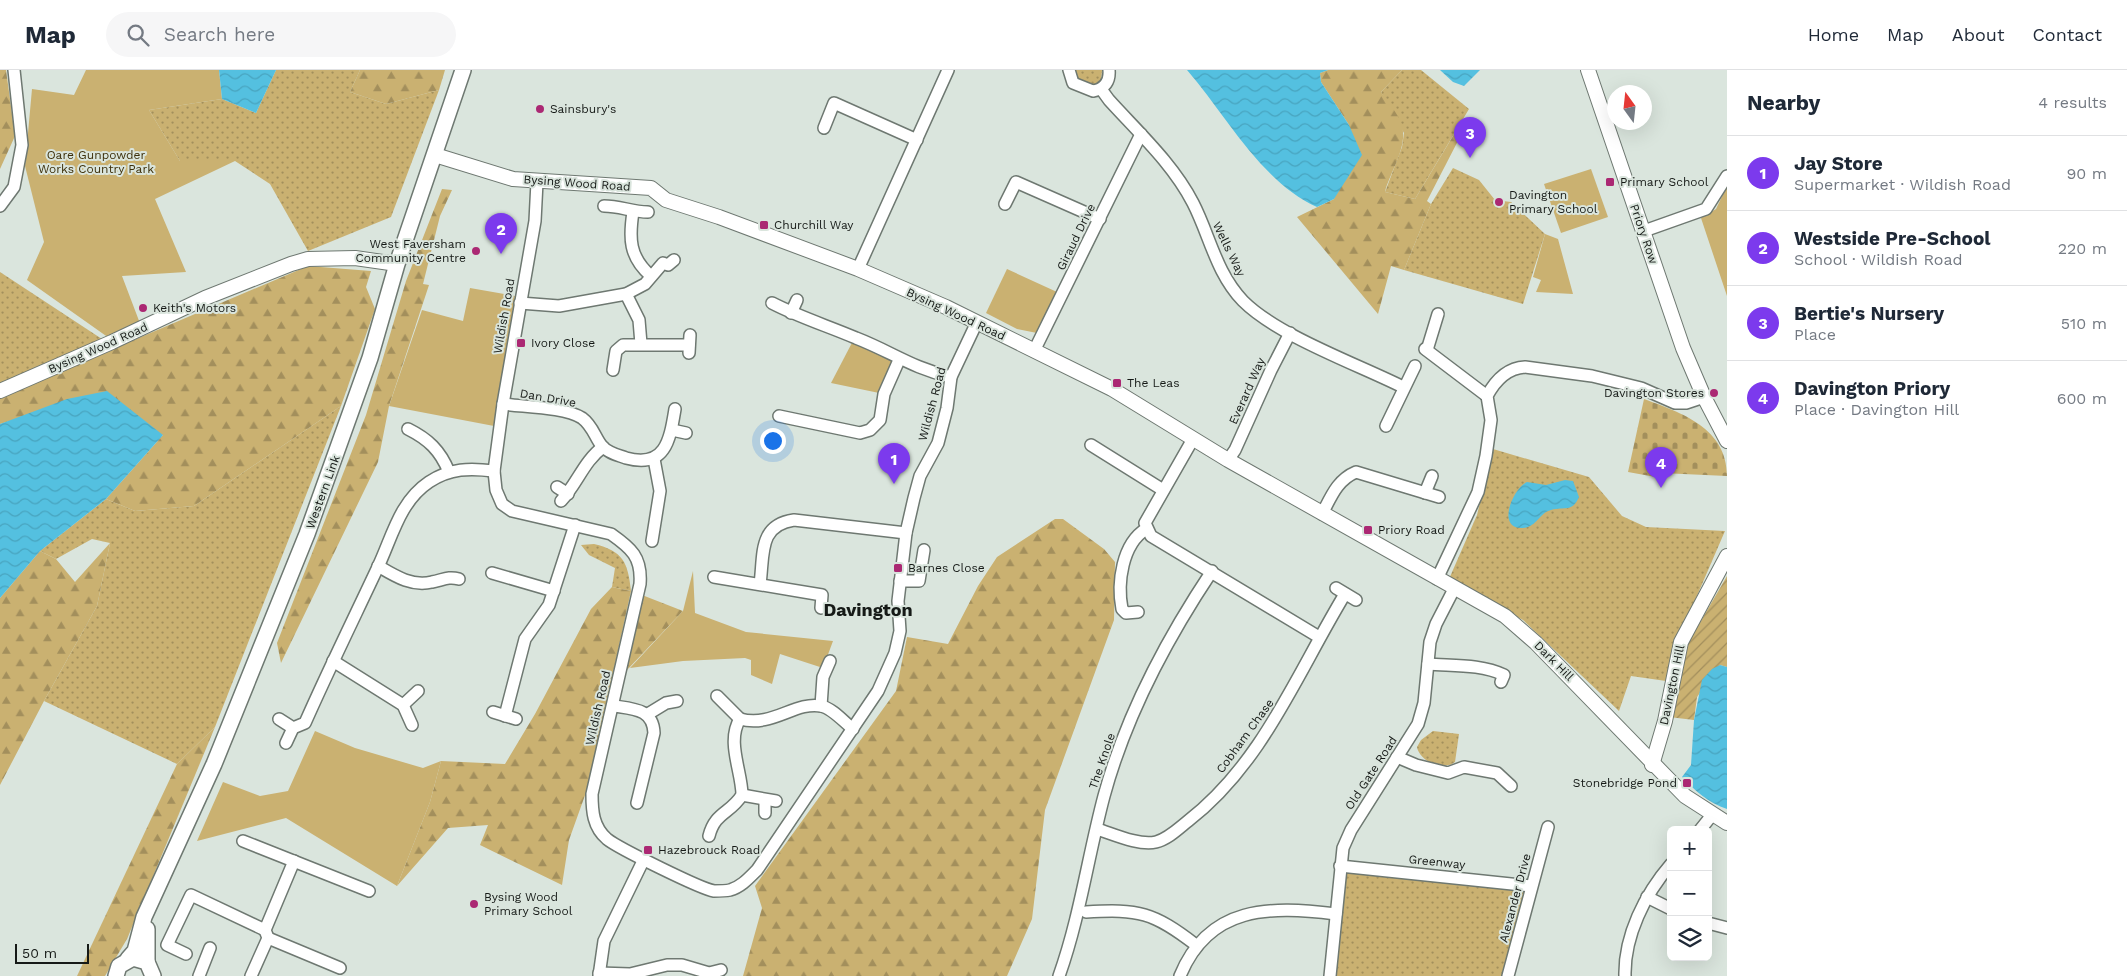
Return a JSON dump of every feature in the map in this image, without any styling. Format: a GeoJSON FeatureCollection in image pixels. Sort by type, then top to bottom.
{"type":"FeatureCollection","features":[{"type":"Feature","properties":{"kind":"main road","name":"Western Link"},"geometry":{"type":"LineString","coordinates":[[116,976],[119,966],[135,951],[144,917],[214,764],[308,534],[370,358],[397,264],[463,70]]}},
{"type":"Feature","properties":{"kind":"main road","name":"Western Link"},"geometry":{"type":"LineString","coordinates":[[151,903],[146,940],[151,972]]}},
{"type":"Feature","properties":{"kind":"main road"},"geometry":{"type":"LineString","coordinates":[[128,959],[138,958],[151,972]]}},
{"type":"Feature","properties":{"kind":"street"},"geometry":{"type":"LineString","coordinates":[[0,206],[14,187],[22,145],[14,70]]}},
{"type":"Feature","properties":{"kind":"street"},"geometry":{"type":"LineString","coordinates":[[858,269],[948,70]]}},
{"type":"Feature","properties":{"kind":"street"},"geometry":{"type":"LineString","coordinates":[[1069,70],[1071,80],[1089,90],[1101,89],[1109,79],[1109,70]]}},
{"type":"Feature","properties":{"kind":"street","name":"Priory Row"},"geometry":{"type":"LineString","coordinates":[[1588,70],[1683,348],[1704,397]]}},
{"type":"Feature","properties":{"kind":"street","name":"Wells Way"},"geometry":{"type":"LineString","coordinates":[[1101,89],[1175,176],[1193,203],[1226,279],[1244,301],[1290,333],[1403,387]]}},
{"type":"Feature","properties":{"kind":"street"},"geometry":{"type":"LineString","coordinates":[[824,128],[834,103],[917,140]]}},
{"type":"Feature","properties":{"kind":"street","name":"Giraud Drive"},"geometry":{"type":"LineString","coordinates":[[1034,351],[1141,134]]}},
{"type":"Feature","properties":{"kind":"street","name":"Bysing Wood Road"},"geometry":{"type":"LineString","coordinates":[[435,155],[513,179],[651,188],[666,200],[719,217],[858,269],[977,322],[1112,389],[1192,439],[1437,580]]}},
{"type":"Feature","properties":{"kind":"street"},"geometry":{"type":"LineString","coordinates":[[1644,231],[1706,209],[1727,176]]}},
{"type":"Feature","properties":{"kind":"street","name":"Wildish Road"},"geometry":{"type":"LineString","coordinates":[[537,182],[535,222],[503,404],[494,471],[499,497],[502,504],[512,511],[611,534],[624,543],[636,556],[641,569],[614,706],[592,794],[592,812],[598,827],[608,840],[694,884],[714,891],[730,890],[744,883],[757,870],[878,691],[895,653],[900,631],[900,581],[906,533],[920,476],[938,443],[947,408],[952,377],[977,322]]}},
{"type":"Feature","properties":{"kind":"street"},"geometry":{"type":"LineString","coordinates":[[1005,204],[1016,182],[1100,219]]}},
{"type":"Feature","properties":{"kind":"street"},"geometry":{"type":"LineString","coordinates":[[604,206],[620,206],[633,212],[648,212]]}},
{"type":"Feature","properties":{"kind":"street"},"geometry":{"type":"LineString","coordinates":[[633,212],[629,236],[640,263],[651,276]]}},
{"type":"Feature","properties":{"kind":"street","name":"Bysing Wood Road"},"geometry":{"type":"LineString","coordinates":[[0,391],[112,342],[205,298],[291,264],[308,259],[356,258],[397,264]]}},
{"type":"Feature","properties":{"kind":"street"},"geometry":{"type":"LineString","coordinates":[[520,302],[559,306],[626,294],[645,284],[663,263],[668,265],[674,260]]}},
{"type":"Feature","properties":{"kind":"street"},"geometry":{"type":"LineString","coordinates":[[626,294],[640,320],[642,344]]}},
{"type":"Feature","properties":{"kind":"street"},"geometry":{"type":"LineString","coordinates":[[791,313],[796,300]]}},
{"type":"Feature","properties":{"kind":"street"},"geometry":{"type":"LineString","coordinates":[[772,303],[791,313],[855,337],[899,360],[926,371],[952,377]]}},
{"type":"Feature","properties":{"kind":"street"},"geometry":{"type":"LineString","coordinates":[[1437,580],[1478,492],[1491,420],[1487,396],[1426,349],[1438,314]]}},
{"type":"Feature","properties":{"kind":"street","name":"Everard Way"},"geometry":{"type":"LineString","coordinates":[[1228,460],[1290,333]]}},
{"type":"Feature","properties":{"kind":"street"},"geometry":{"type":"LineString","coordinates":[[614,370],[616,351],[623,345],[689,345]]}},
{"type":"Feature","properties":{"kind":"street"},"geometry":{"type":"LineString","coordinates":[[779,416],[792,424],[860,432],[870,430],[880,420],[884,394],[899,360]]}},
{"type":"Feature","properties":{"kind":"street"},"geometry":{"type":"LineString","coordinates":[[1386,426],[1403,387],[1415,366]]}},
{"type":"Feature","properties":{"kind":"street"},"geometry":{"type":"LineString","coordinates":[[1487,396],[1500,377],[1517,367],[1525,367],[1602,379],[1641,388],[1675,403],[1686,403],[1704,397],[1727,441]]}},
{"type":"Feature","properties":{"kind":"street","name":"Dan Drive"},"geometry":{"type":"LineString","coordinates":[[503,404],[569,412],[582,418],[591,427],[603,447]]}},
{"type":"Feature","properties":{"kind":"street"},"geometry":{"type":"LineString","coordinates":[[557,487],[565,498],[591,458],[603,447],[615,454],[630,459],[654,459],[663,452],[672,430],[676,408]]}},
{"type":"Feature","properties":{"kind":"street"},"geometry":{"type":"LineString","coordinates":[[421,436],[425,424]]}},
{"type":"Feature","properties":{"kind":"street"},"geometry":{"type":"LineString","coordinates":[[408,429],[435,447],[444,459],[449,472]]}},
{"type":"Feature","properties":{"kind":"street"},"geometry":{"type":"LineString","coordinates":[[672,430],[686,434]]}},
{"type":"Feature","properties":{"kind":"street"},"geometry":{"type":"LineString","coordinates":[[1192,439],[1145,523],[1150,536],[1212,571],[1319,637]]}},
{"type":"Feature","properties":{"kind":"street"},"geometry":{"type":"LineString","coordinates":[[1091,446],[1163,490]]}},
{"type":"Feature","properties":{"kind":"street"},"geometry":{"type":"LineString","coordinates":[[652,541],[652,521],[660,491],[654,459]]}},
{"type":"Feature","properties":{"kind":"street"},"geometry":{"type":"LineString","coordinates":[[286,743],[294,728],[305,723],[332,661],[378,566],[397,520],[411,499],[428,482],[449,472],[469,468],[494,471]]}},
{"type":"Feature","properties":{"kind":"street"},"geometry":{"type":"LineString","coordinates":[[1322,514],[1338,485],[1346,476],[1356,472],[1439,498]]}},
{"type":"Feature","properties":{"kind":"street"},"geometry":{"type":"LineString","coordinates":[[1425,493],[1432,476]]}},
{"type":"Feature","properties":{"kind":"street"},"geometry":{"type":"LineString","coordinates":[[760,584],[766,537],[772,527],[782,522],[794,520],[906,533]]}},
{"type":"Feature","properties":{"kind":"street"},"geometry":{"type":"LineString","coordinates":[[494,712],[511,718],[525,639],[549,605],[575,525]]}},
{"type":"Feature","properties":{"kind":"street"},"geometry":{"type":"LineString","coordinates":[[1138,612],[1126,612],[1122,609],[1122,577],[1125,556],[1137,534],[1146,529]]}},
{"type":"Feature","properties":{"kind":"street"},"geometry":{"type":"LineString","coordinates":[[900,581],[919,581],[924,550]]}},
{"type":"Feature","properties":{"kind":"street","name":"Davington Hill"},"geometry":{"type":"LineString","coordinates":[[1652,764],[1665,721],[1681,642],[1727,556]]}},
{"type":"Feature","properties":{"kind":"street"},"geometry":{"type":"LineString","coordinates":[[378,566],[398,577],[415,583],[431,582],[452,574]]}},
{"type":"Feature","properties":{"kind":"street","name":"The Knole"},"geometry":{"type":"LineString","coordinates":[[1059,976],[1073,936],[1097,829],[1116,757],[1140,698],[1182,617],[1212,571]]}},
{"type":"Feature","properties":{"kind":"street"},"geometry":{"type":"LineString","coordinates":[[714,577],[822,594],[821,608]]}},
{"type":"Feature","properties":{"kind":"street"},"geometry":{"type":"LineString","coordinates":[[499,579],[554,591]]}},
{"type":"Feature","properties":{"kind":"street","name":"Dark Hill"},"geometry":{"type":"LineString","coordinates":[[1437,580],[1505,616],[1521,628],[1685,796],[1727,823]]}},
{"type":"Feature","properties":{"kind":"street","name":"Old Gate Road"},"geometry":{"type":"LineString","coordinates":[[1330,976],[1343,848],[1351,830],[1413,734],[1421,714],[1430,642],[1436,624],[1454,589]]}},
{"type":"Feature","properties":{"kind":"street","name":"Cobham Chase"},"geometry":{"type":"LineString","coordinates":[[1097,829],[1133,840],[1150,843],[1157,842],[1169,836],[1211,803],[1245,764],[1285,705],[1340,591],[1356,600]]}},
{"type":"Feature","properties":{"kind":"street"},"geometry":{"type":"LineString","coordinates":[[332,661],[403,704],[412,725]]}},
{"type":"Feature","properties":{"kind":"street"},"geometry":{"type":"LineString","coordinates":[[821,706],[818,675],[830,661]]}},
{"type":"Feature","properties":{"kind":"street"},"geometry":{"type":"LineString","coordinates":[[1428,664],[1470,666],[1495,671],[1504,675],[1501,682]]}},
{"type":"Feature","properties":{"kind":"street"},"geometry":{"type":"LineString","coordinates":[[403,704],[418,691]]}},
{"type":"Feature","properties":{"kind":"street"},"geometry":{"type":"LineString","coordinates":[[717,696],[740,719],[753,723],[806,707],[821,706],[853,729]]}},
{"type":"Feature","properties":{"kind":"street"},"geometry":{"type":"LineString","coordinates":[[648,714],[666,703],[677,701]]}},
{"type":"Feature","properties":{"kind":"street"},"geometry":{"type":"LineString","coordinates":[[614,706],[636,709],[648,714],[653,724],[654,733],[646,785],[636,803]]}},
{"type":"Feature","properties":{"kind":"street"},"geometry":{"type":"LineString","coordinates":[[740,719],[737,724],[736,752],[742,795]]}},
{"type":"Feature","properties":{"kind":"street"},"geometry":{"type":"LineString","coordinates":[[279,720],[294,728]]}},
{"type":"Feature","properties":{"kind":"street"},"geometry":{"type":"LineString","coordinates":[[1397,757],[1416,765],[1448,772],[1464,768],[1497,773],[1511,786]]}},
{"type":"Feature","properties":{"kind":"street"},"geometry":{"type":"LineString","coordinates":[[709,836],[708,819],[742,795],[771,801],[765,813]]}},
{"type":"Feature","properties":{"kind":"street"},"geometry":{"type":"LineString","coordinates":[[1703,826],[1712,815]]}},
{"type":"Feature","properties":{"kind":"street","name":"Alexander Drive"},"geometry":{"type":"LineString","coordinates":[[1508,976],[1548,827]]}},
{"type":"Feature","properties":{"kind":"street"},"geometry":{"type":"LineString","coordinates":[[243,841],[369,891]]}},
{"type":"Feature","properties":{"kind":"street"},"geometry":{"type":"LineString","coordinates":[[644,859],[604,941],[599,975],[630,974],[667,965],[682,965],[713,973]]}},
{"type":"Feature","properties":{"kind":"street"},"geometry":{"type":"LineString","coordinates":[[251,976],[294,861]]}},
{"type":"Feature","properties":{"kind":"street","name":"Greenway"},"geometry":{"type":"LineString","coordinates":[[1340,866],[1531,886]]}},
{"type":"Feature","properties":{"kind":"street"},"geometry":{"type":"LineString","coordinates":[[1625,976],[1629,947],[1646,897],[1667,869]]}},
{"type":"Feature","properties":{"kind":"street"},"geometry":{"type":"LineString","coordinates":[[186,954],[168,945],[191,895],[267,934],[340,968]]}},
{"type":"Feature","properties":{"kind":"street"},"geometry":{"type":"LineString","coordinates":[[1646,897],[1667,906]]}},
{"type":"Feature","properties":{"kind":"street"},"geometry":{"type":"LineString","coordinates":[[1180,976],[1196,945],[1219,926],[1238,916],[1256,911],[1278,909],[1336,914]]}},
{"type":"Feature","properties":{"kind":"street"},"geometry":{"type":"LineString","coordinates":[[1086,912],[1119,910],[1158,918],[1196,945]]}},
{"type":"Feature","properties":{"kind":"street"},"geometry":{"type":"LineString","coordinates":[[1712,924],[1727,928]]}},
{"type":"Feature","properties":{"kind":"street"},"geometry":{"type":"LineString","coordinates":[[199,976],[210,948]]}},
{"type":"Feature","properties":{"kind":"green space"},"geometry":{"type":"Polygon","coordinates":[[[0,70],[6,70],[15,136],[0,169],[0,70]]]}},
{"type":"Feature","properties":{"kind":"green space","name":"Oare Gunpowder Works Country Park"},"geometry":{"type":"Polygon","coordinates":[[[86,70],[219,70],[222,99],[149,110],[180,161],[235,161],[155,199],[186,272],[122,276],[141,326],[109,338],[27,280],[44,242],[25,166],[32,89],[74,95],[86,70]]]}},
{"type":"Feature","properties":{"kind":"green space"},"geometry":{"type":"Polygon","coordinates":[[[276,70],[360,70],[350,92],[386,104],[439,90],[391,217],[308,251],[270,184],[235,161],[180,161],[149,110],[222,99],[256,113],[276,70]]]}},
{"type":"Feature","properties":{"kind":"green space"},"geometry":{"type":"Polygon","coordinates":[[[360,70],[445,70],[439,90],[386,104],[350,92],[360,70]]]}},
{"type":"Feature","properties":{"kind":"green space"},"geometry":{"type":"Polygon","coordinates":[[[1074,70],[1102,70],[1101,83],[1093,87],[1076,79],[1074,70]]]}},
{"type":"Feature","properties":{"kind":"green space"},"geometry":{"type":"Polygon","coordinates":[[[1328,70],[1402,70],[1381,92],[1399,118],[1403,136],[1402,146],[1385,192],[1415,199],[1456,131],[1461,135],[1427,201],[1431,204],[1404,270],[1391,266],[1378,314],[1297,217],[1334,199],[1349,125],[1321,82],[1320,73],[1328,70]]]}},
{"type":"Feature","properties":{"kind":"green space"},"geometry":{"type":"Polygon","coordinates":[[[1402,70],[1421,70],[1469,109],[1415,199],[1385,192],[1402,147],[1404,133],[1381,92],[1402,70]]]}},
{"type":"Feature","properties":{"kind":"green space"},"geometry":{"type":"Polygon","coordinates":[[[1453,168],[1479,180],[1495,200],[1511,202],[1545,234],[1523,304],[1404,270],[1431,204],[1453,168]]]}},
{"type":"Feature","properties":{"kind":"green space"},"geometry":{"type":"Polygon","coordinates":[[[1591,169],[1608,217],[1561,233],[1544,184],[1591,169]]]}},
{"type":"Feature","properties":{"kind":"green space"},"geometry":{"type":"Polygon","coordinates":[[[1727,186],[1727,296],[1701,218],[1716,209],[1727,186]]]}},
{"type":"Feature","properties":{"kind":"green space"},"geometry":{"type":"Polygon","coordinates":[[[442,189],[452,190],[440,216],[423,284],[429,285],[389,406],[378,462],[281,663],[277,643],[366,415],[406,281],[442,189]]]}},
{"type":"Feature","properties":{"kind":"green space"},"geometry":{"type":"Polygon","coordinates":[[[1545,234],[1558,239],[1573,294],[1536,292],[1541,280],[1533,277],[1545,234]]]}},
{"type":"Feature","properties":{"kind":"green space"},"geometry":{"type":"Polygon","coordinates":[[[308,266],[371,271],[366,287],[375,309],[341,406],[194,506],[135,511],[106,499],[163,435],[13,420],[0,424],[0,397],[308,266]]]}},
{"type":"Feature","properties":{"kind":"green space"},"geometry":{"type":"Polygon","coordinates":[[[1007,269],[1057,292],[1037,333],[1017,329],[986,313],[1007,269]]]}},
{"type":"Feature","properties":{"kind":"green space"},"geometry":{"type":"Polygon","coordinates":[[[0,272],[105,341],[0,387],[0,272]]]}},
{"type":"Feature","properties":{"kind":"green space"},"geometry":{"type":"Polygon","coordinates":[[[470,288],[515,296],[494,426],[389,406],[422,310],[463,321],[470,288]]]}},
{"type":"Feature","properties":{"kind":"green space"},"geometry":{"type":"Polygon","coordinates":[[[855,337],[899,360],[884,394],[831,383],[855,337]]]}},
{"type":"Feature","properties":{"kind":"green space"},"geometry":{"type":"Polygon","coordinates":[[[1644,399],[1687,417],[1711,434],[1725,459],[1727,476],[1661,473],[1661,478],[1628,472],[1644,399]]]}},
{"type":"Feature","properties":{"kind":"green space"},"geometry":{"type":"Polygon","coordinates":[[[341,406],[215,727],[177,764],[44,701],[97,606],[110,543],[92,539],[56,559],[40,551],[106,499],[135,511],[194,506],[341,406]]]}},
{"type":"Feature","properties":{"kind":"green space"},"geometry":{"type":"Polygon","coordinates":[[[1493,449],[1589,477],[1622,516],[1646,527],[1725,531],[1677,642],[1666,681],[1631,676],[1619,711],[1523,620],[1449,579],[1477,515],[1493,449]]]}},
{"type":"Feature","properties":{"kind":"green space"},"geometry":{"type":"Polygon","coordinates":[[[1055,519],[1063,519],[1104,549],[1115,562],[1114,620],[1045,810],[1032,919],[1007,976],[743,976],[762,908],[755,886],[896,691],[907,637],[948,644],[978,586],[997,557],[1055,519]]]}},
{"type":"Feature","properties":{"kind":"green space"},"geometry":{"type":"Polygon","coordinates":[[[110,543],[97,606],[0,785],[0,598],[40,551],[56,559],[75,582],[110,543]]]}},
{"type":"Feature","properties":{"kind":"green space"},"geometry":{"type":"Polygon","coordinates":[[[594,544],[612,550],[622,559],[628,572],[631,591],[612,587],[615,568],[589,555],[581,545],[594,544]]]}},
{"type":"Feature","properties":{"kind":"green space"},"geometry":{"type":"Polygon","coordinates":[[[693,571],[695,613],[746,632],[833,641],[823,668],[780,654],[772,684],[751,675],[751,660],[745,658],[683,661],[630,668],[683,611],[693,571]]]}},
{"type":"Feature","properties":{"kind":"green space"},"geometry":{"type":"Polygon","coordinates":[[[1727,576],[1727,667],[1720,665],[1697,697],[1694,720],[1669,717],[1684,650],[1727,576]]]}},
{"type":"Feature","properties":{"kind":"green space"},"geometry":{"type":"Polygon","coordinates":[[[612,587],[631,591],[588,787],[569,840],[562,885],[480,845],[488,825],[448,828],[397,886],[430,802],[441,761],[505,764],[535,714],[591,609],[612,587]]]}},
{"type":"Feature","properties":{"kind":"green space"},"geometry":{"type":"Polygon","coordinates":[[[642,595],[683,611],[627,670],[642,595]]]}},
{"type":"Feature","properties":{"kind":"green space"},"geometry":{"type":"Polygon","coordinates":[[[215,727],[127,939],[105,976],[77,976],[177,764],[215,727]]]}},
{"type":"Feature","properties":{"kind":"green space"},"geometry":{"type":"Polygon","coordinates":[[[315,731],[355,748],[423,768],[441,761],[430,802],[397,886],[286,818],[197,841],[223,782],[260,796],[288,791],[315,731]]]}},
{"type":"Feature","properties":{"kind":"green space"},"geometry":{"type":"Polygon","coordinates":[[[1433,731],[1459,734],[1455,762],[1439,766],[1429,762],[1418,751],[1417,747],[1421,740],[1433,731]]]}},
{"type":"Feature","properties":{"kind":"green space"},"geometry":{"type":"Polygon","coordinates":[[[1340,866],[1531,886],[1506,976],[1330,976],[1340,866]]]}},
{"type":"Feature","properties":{"kind":"water"},"geometry":{"type":"Polygon","coordinates":[[[219,70],[276,70],[256,113],[222,99],[219,70]]]}},
{"type":"Feature","properties":{"kind":"water"},"geometry":{"type":"Polygon","coordinates":[[[1187,70],[1328,70],[1320,73],[1321,82],[1349,125],[1362,155],[1334,199],[1317,207],[1297,196],[1279,182],[1246,146],[1187,70]]]}},
{"type":"Feature","properties":{"kind":"water"},"geometry":{"type":"Polygon","coordinates":[[[1440,70],[1480,70],[1464,86],[1453,82],[1440,70]]]}},
{"type":"Feature","properties":{"kind":"water"},"geometry":{"type":"Polygon","coordinates":[[[107,391],[163,435],[106,499],[40,551],[0,598],[0,424],[67,399],[107,391]]]}},
{"type":"Feature","properties":{"kind":"water"},"geometry":{"type":"Polygon","coordinates":[[[1565,480],[1573,481],[1579,497],[1574,505],[1568,508],[1551,510],[1528,527],[1515,527],[1510,523],[1508,516],[1509,508],[1516,492],[1521,486],[1527,482],[1546,485],[1565,480]]]}},
{"type":"Feature","properties":{"kind":"water","name":"Stonebridge Pond"},"geometry":{"type":"Polygon","coordinates":[[[1720,665],[1727,667],[1727,809],[1703,796],[1682,777],[1691,765],[1694,720],[1702,680],[1712,669],[1720,665]]]}},
{"type":"Feature","properties":{"kind":"place","name":"Sainsbury's"},"geometry":{"type":"Point","coordinates":[540,109]}},
{"type":"Feature","properties":{"kind":"place","name":"Bertie's Nursery"},"geometry":{"type":"Point","coordinates":[1470,158]}},
{"type":"Feature","properties":{"kind":"place","name":"Primary School"},"geometry":{"type":"Point","coordinates":[1610,182]}},
{"type":"Feature","properties":{"kind":"place","name":"Davington Primary School"},"geometry":{"type":"Point","coordinates":[1499,202]}},
{"type":"Feature","properties":{"kind":"place","name":"Churchill Way"},"geometry":{"type":"Point","coordinates":[764,225]}},
{"type":"Feature","properties":{"kind":"place","name":"West Faversham Community Centre"},"geometry":{"type":"Point","coordinates":[476,251]}},
{"type":"Feature","properties":{"kind":"place","name":"Westside Pre-School"},"geometry":{"type":"Point","coordinates":[501,254]}},
{"type":"Feature","properties":{"kind":"place","name":"Keith's Motors"},"geometry":{"type":"Point","coordinates":[143,308]}},
{"type":"Feature","properties":{"kind":"place","name":"Ivory Close"},"geometry":{"type":"Point","coordinates":[521,343]}},
{"type":"Feature","properties":{"kind":"place","name":"The Leas"},"geometry":{"type":"Point","coordinates":[1117,383]}},
{"type":"Feature","properties":{"kind":"place","name":"Davington Stores"},"geometry":{"type":"Point","coordinates":[1714,393]}},
{"type":"Feature","properties":{"kind":"place","name":"Jay Store"},"geometry":{"type":"Point","coordinates":[894,484]}},
{"type":"Feature","properties":{"kind":"place","name":"Davington Priory"},"geometry":{"type":"Point","coordinates":[1661,488]}},
{"type":"Feature","properties":{"kind":"place","name":"Priory Road"},"geometry":{"type":"Point","coordinates":[1368,530]}},
{"type":"Feature","properties":{"kind":"place","name":"Barnes Close"},"geometry":{"type":"Point","coordinates":[898,568]}},
{"type":"Feature","properties":{"kind":"place","name":"Stonebridge Pond"},"geometry":{"type":"Point","coordinates":[1687,783]}},
{"type":"Feature","properties":{"kind":"place","name":"Hazebrouck Road"},"geometry":{"type":"Point","coordinates":[648,850]}},
{"type":"Feature","properties":{"kind":"place","name":"Bysing Wood Primary School"},"geometry":{"type":"Point","coordinates":[474,904]}},
{"type":"Feature","properties":{"kind":"district","name":"Davington"},"geometry":{"type":"Point","coordinates":[868,609]}}]}
